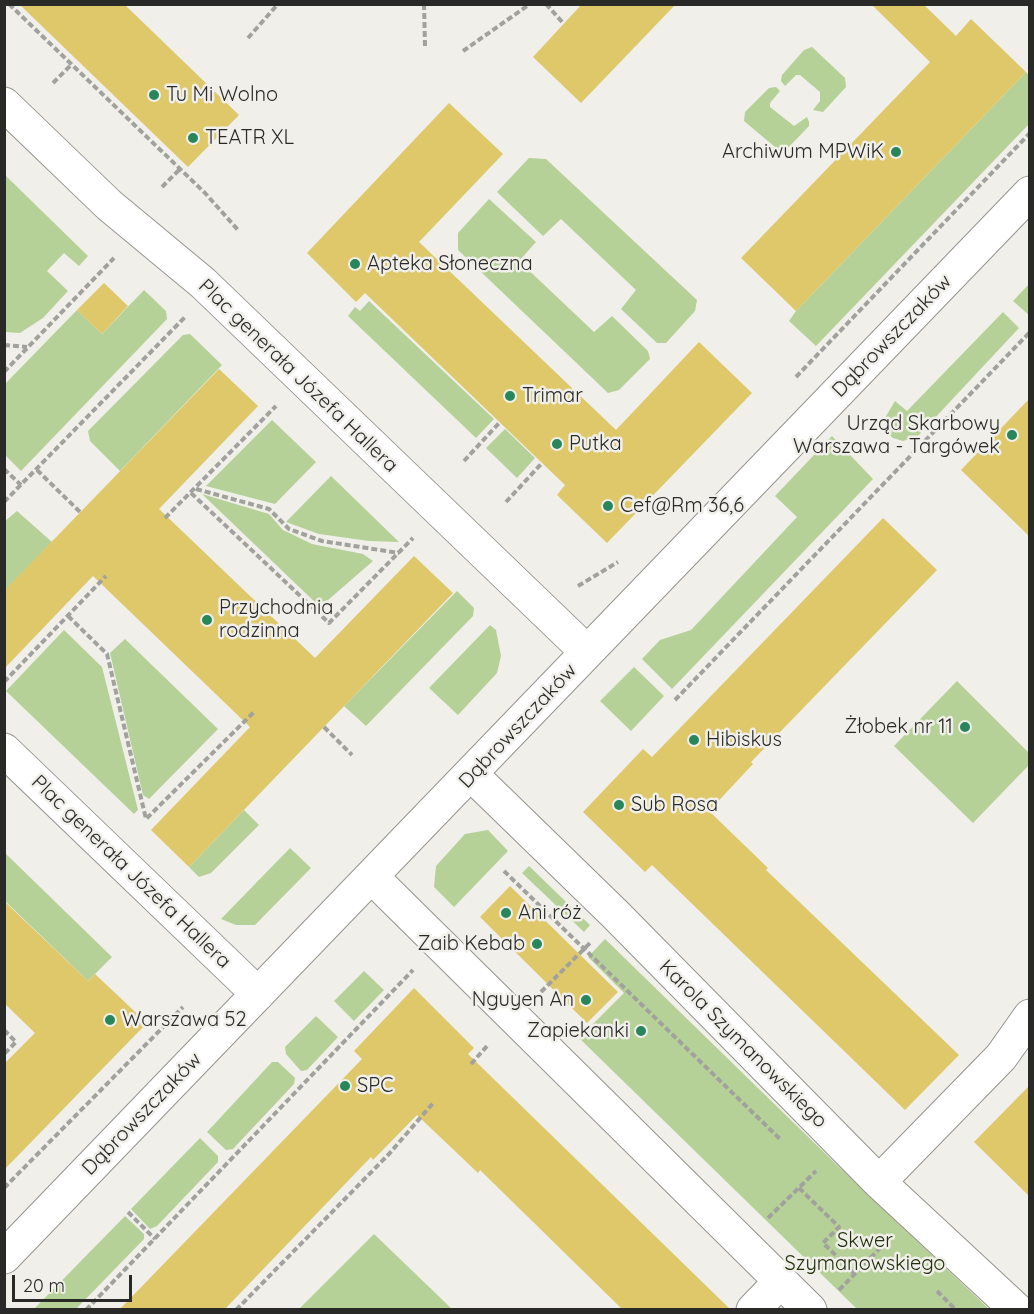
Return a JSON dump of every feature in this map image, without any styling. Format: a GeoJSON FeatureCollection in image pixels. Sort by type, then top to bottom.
{"type":"FeatureCollection","features":[{"type":"Feature","properties":{"kind":"street","name":"Plac generała Józefa Hallera"},"geometry":{"type":"LineString","coordinates":[[4,104],[109,205],[202,283],[587,652]]}},
{"type":"Feature","properties":{"kind":"street","name":"Dąbrowszczaków"},"geometry":{"type":"LineString","coordinates":[[4,1257],[472,775],[587,652],[1029,194]]}},
{"type":"Feature","properties":{"kind":"street","name":"Plac generała Józefa Hallera"},"geometry":{"type":"LineString","coordinates":[[4,750],[258,994]]}},
{"type":"Feature","properties":{"kind":"street","name":"Karola Szymanowskiego"},"geometry":{"type":"LineString","coordinates":[[472,775],[616,915],[879,1182],[1017,1310]]}},
{"type":"Feature","properties":{"kind":"street"},"geometry":{"type":"LineString","coordinates":[[372,877],[781,1281],[822,1302]]}},
{"type":"Feature","properties":{"kind":"street"},"geometry":{"type":"LineString","coordinates":[[879,1182],[1001,1057],[1029,1016]]}},
{"type":"Feature","properties":{"kind":"street"},"geometry":{"type":"LineString","coordinates":[[753,1310],[781,1281]]}},
{"type":"Feature","properties":{"kind":"path"},"geometry":{"type":"LineString","coordinates":[[9,4],[180,169],[238,230]]}},
{"type":"Feature","properties":{"kind":"path"},"geometry":{"type":"LineString","coordinates":[[248,38],[278,4]]}},
{"type":"Feature","properties":{"kind":"path"},"geometry":{"type":"LineString","coordinates":[[463,51],[530,4]]}},
{"type":"Feature","properties":{"kind":"path"},"geometry":{"type":"LineString","coordinates":[[546,4],[564,24]]}},
{"type":"Feature","properties":{"kind":"path"},"geometry":{"type":"LineString","coordinates":[[423,5],[425,46]]}},
{"type":"Feature","properties":{"kind":"path"},"geometry":{"type":"LineString","coordinates":[[53,83],[72,64]]}},
{"type":"Feature","properties":{"kind":"path"},"geometry":{"type":"LineString","coordinates":[[789,384],[1029,133]]}},
{"type":"Feature","properties":{"kind":"path"},"geometry":{"type":"LineString","coordinates":[[162,187],[180,169]]}},
{"type":"Feature","properties":{"kind":"path"},"geometry":{"type":"LineString","coordinates":[[4,372],[118,253]]}},
{"type":"Feature","properties":{"kind":"path"},"geometry":{"type":"LineString","coordinates":[[4,502],[185,317]]}},
{"type":"Feature","properties":{"kind":"path"},"geometry":{"type":"LineString","coordinates":[[675,700],[1029,332]]}},
{"type":"Feature","properties":{"kind":"path"},"geometry":{"type":"LineString","coordinates":[[4,345],[28,347]]}},
{"type":"Feature","properties":{"kind":"path"},"geometry":{"type":"LineString","coordinates":[[165,518],[276,406]]}},
{"type":"Feature","properties":{"kind":"path"},"geometry":{"type":"LineString","coordinates":[[464,461],[500,422]]}},
{"type":"Feature","properties":{"kind":"path"},"geometry":{"type":"LineString","coordinates":[[506,502],[542,463]]}},
{"type":"Feature","properties":{"kind":"path"},"geometry":{"type":"LineString","coordinates":[[4,469],[21,485]]}},
{"type":"Feature","properties":{"kind":"path"},"geometry":{"type":"LineString","coordinates":[[37,470],[80,512]]}},
{"type":"Feature","properties":{"kind":"path"},"geometry":{"type":"LineString","coordinates":[[196,489],[269,509],[289,529],[322,541],[399,553]]}},
{"type":"Feature","properties":{"kind":"path"},"geometry":{"type":"LineString","coordinates":[[191,493],[329,623],[413,538]]}},
{"type":"Feature","properties":{"kind":"path"},"geometry":{"type":"LineString","coordinates":[[578,586],[618,563],[626,555]]}},
{"type":"Feature","properties":{"kind":"path"},"geometry":{"type":"LineString","coordinates":[[4,682],[106,576]]}},
{"type":"Feature","properties":{"kind":"path"},"geometry":{"type":"LineString","coordinates":[[68,616],[107,654],[144,821],[255,711]]}},
{"type":"Feature","properties":{"kind":"path"},"geometry":{"type":"LineString","coordinates":[[324,727],[352,755]]}},
{"type":"Feature","properties":{"kind":"path"},"geometry":{"type":"LineString","coordinates":[[504,871],[789,1148]]}},
{"type":"Feature","properties":{"kind":"path"},"geometry":{"type":"LineString","coordinates":[[515,1017],[584,950],[616,915]]}},
{"type":"Feature","properties":{"kind":"path"},"geometry":{"type":"LineString","coordinates":[[86,1310],[404,979],[417,961]]}},
{"type":"Feature","properties":{"kind":"path"},"geometry":{"type":"LineString","coordinates":[[4,1188],[183,1007]]}},
{"type":"Feature","properties":{"kind":"path"},"geometry":{"type":"LineString","coordinates":[[4,1030],[16,1042],[4,1054]]}},
{"type":"Feature","properties":{"kind":"path"},"geometry":{"type":"LineString","coordinates":[[471,1064],[487,1046]]}},
{"type":"Feature","properties":{"kind":"path"},"geometry":{"type":"LineString","coordinates":[[236,1310],[389,1154],[434,1102]]}},
{"type":"Feature","properties":{"kind":"path"},"geometry":{"type":"LineString","coordinates":[[743,1243],[843,1145]]}},
{"type":"Feature","properties":{"kind":"path"},"geometry":{"type":"LineString","coordinates":[[806,1164],[822,1180]]}},
{"type":"Feature","properties":{"kind":"path"},"geometry":{"type":"LineString","coordinates":[[799,1188],[839,1227],[823,1243],[855,1274]]}},
{"type":"Feature","properties":{"kind":"path"},"geometry":{"type":"LineString","coordinates":[[128,1212],[155,1239]]}},
{"type":"Feature","properties":{"kind":"path"},"geometry":{"type":"LineString","coordinates":[[822,1302],[855,1274],[914,1214]]}},
{"type":"Feature","properties":{"kind":"path"},"geometry":{"type":"LineString","coordinates":[[878,1234],[894,1249]]}},
{"type":"Feature","properties":{"kind":"path"},"geometry":{"type":"LineString","coordinates":[[933,1287],[956,1310]]}},
{"type":"Feature","properties":{"kind":"green space"},"geometry":{"type":"Polygon","coordinates":[[[812,47],[845,78],[846,87],[823,112],[813,110],[820,101],[820,92],[800,75],[796,75],[785,86],[781,81],[782,75],[804,50],[812,47]]]}},
{"type":"Feature","properties":{"kind":"green space"},"geometry":{"type":"Polygon","coordinates":[[[1026,72],[1029,75],[1029,124],[816,346],[789,321],[796,311],[1026,72]]]}},
{"type":"Feature","properties":{"kind":"green space"},"geometry":{"type":"Polygon","coordinates":[[[776,87],[780,91],[770,103],[770,107],[794,126],[807,117],[809,122],[809,126],[786,150],[781,152],[744,121],[745,112],[769,88],[776,87]]]}},
{"type":"Feature","properties":{"kind":"green space"},"geometry":{"type":"Polygon","coordinates":[[[529,158],[546,159],[697,300],[695,311],[666,343],[657,343],[621,309],[636,290],[561,219],[543,236],[497,192],[529,158]]]}},
{"type":"Feature","properties":{"kind":"green space"},"geometry":{"type":"Polygon","coordinates":[[[5,175],[88,256],[79,266],[64,253],[47,271],[68,291],[43,318],[20,333],[5,332],[5,175]]]}},
{"type":"Feature","properties":{"kind":"green space"},"geometry":{"type":"Polygon","coordinates":[[[489,199],[536,242],[519,261],[594,332],[612,316],[648,351],[650,359],[619,390],[608,393],[458,250],[458,233],[489,199]]]}},
{"type":"Feature","properties":{"kind":"green space"},"geometry":{"type":"Polygon","coordinates":[[[1029,284],[1029,315],[1013,301],[1029,284]]]}},
{"type":"Feature","properties":{"kind":"green space"},"geometry":{"type":"Polygon","coordinates":[[[144,290],[166,311],[167,319],[21,471],[5,455],[4,385],[77,310],[102,334],[144,290]]]}},
{"type":"Feature","properties":{"kind":"green space"},"geometry":{"type":"Polygon","coordinates":[[[369,301],[494,419],[476,438],[348,316],[355,307],[360,311],[369,301]]]}},
{"type":"Feature","properties":{"kind":"green space"},"geometry":{"type":"Polygon","coordinates":[[[1003,312],[1019,328],[918,436],[903,441],[893,438],[886,432],[885,418],[895,401],[907,411],[1003,312]]]}},
{"type":"Feature","properties":{"kind":"green space"},"geometry":{"type":"Polygon","coordinates":[[[190,334],[222,365],[120,471],[90,441],[88,431],[183,335],[190,334]]]}},
{"type":"Feature","properties":{"kind":"green space"},"geometry":{"type":"Polygon","coordinates":[[[272,420],[316,462],[275,504],[206,486],[272,420]]]}},
{"type":"Feature","properties":{"kind":"green space"},"geometry":{"type":"Polygon","coordinates":[[[505,429],[535,458],[517,478],[486,448],[505,429]]]}},
{"type":"Feature","properties":{"kind":"green space"},"geometry":{"type":"Polygon","coordinates":[[[832,436],[873,479],[672,689],[642,659],[660,640],[691,630],[797,517],[775,496],[832,436]]]}},
{"type":"Feature","properties":{"kind":"green space"},"geometry":{"type":"Polygon","coordinates":[[[331,476],[399,542],[369,541],[319,534],[286,522],[331,476]]]}},
{"type":"Feature","properties":{"kind":"green space"},"geometry":{"type":"Polygon","coordinates":[[[202,494],[269,514],[283,530],[312,544],[363,554],[373,561],[320,607],[202,494]]]}},
{"type":"Feature","properties":{"kind":"green space"},"geometry":{"type":"Polygon","coordinates":[[[17,511],[52,542],[5,591],[5,521],[17,511]]]}},
{"type":"Feature","properties":{"kind":"green space"},"geometry":{"type":"Polygon","coordinates":[[[457,591],[474,608],[473,616],[366,726],[344,706],[457,591]]]}},
{"type":"Feature","properties":{"kind":"green space"},"geometry":{"type":"Polygon","coordinates":[[[490,625],[496,630],[501,656],[497,673],[458,715],[429,688],[490,625]]]}},
{"type":"Feature","properties":{"kind":"green space"},"geometry":{"type":"Polygon","coordinates":[[[64,630],[102,667],[138,810],[134,814],[6,691],[64,630]]]}},
{"type":"Feature","properties":{"kind":"green space"},"geometry":{"type":"Polygon","coordinates":[[[125,639],[218,729],[149,799],[143,795],[110,653],[125,639]]]}},
{"type":"Feature","properties":{"kind":"green space"},"geometry":{"type":"Polygon","coordinates":[[[634,667],[664,696],[631,731],[600,701],[634,667]]]}},
{"type":"Feature","properties":{"kind":"green space"},"geometry":{"type":"Polygon","coordinates":[[[957,681],[1029,753],[1029,765],[973,823],[894,746],[957,681]]]}},
{"type":"Feature","properties":{"kind":"green space"},"geometry":{"type":"Polygon","coordinates":[[[244,810],[259,825],[211,873],[199,877],[189,867],[244,810]]]}},
{"type":"Feature","properties":{"kind":"green space"},"geometry":{"type":"Polygon","coordinates":[[[488,830],[508,851],[454,907],[434,887],[436,866],[465,834],[488,830]]]}},
{"type":"Feature","properties":{"kind":"green space"},"geometry":{"type":"Polygon","coordinates":[[[290,848],[311,868],[255,925],[236,925],[221,919],[290,848]]]}},
{"type":"Feature","properties":{"kind":"green space"},"geometry":{"type":"Polygon","coordinates":[[[4,852],[112,957],[88,981],[5,901],[4,852]]]}},
{"type":"Feature","properties":{"kind":"green space"},"geometry":{"type":"Polygon","coordinates":[[[529,866],[590,925],[584,932],[522,873],[529,866]]]}},
{"type":"Feature","properties":{"kind":"green space","name":"Skwer Szymanowskiego"},"geometry":{"type":"Polygon","coordinates":[[[605,939],[989,1309],[857,1309],[579,1038],[624,993],[588,957],[605,939]]]}},
{"type":"Feature","properties":{"kind":"green space"},"geometry":{"type":"Polygon","coordinates":[[[364,971],[384,990],[354,1021],[334,1001],[364,971]]]}},
{"type":"Feature","properties":{"kind":"green space"},"geometry":{"type":"Polygon","coordinates":[[[316,1016],[338,1037],[307,1070],[301,1071],[286,1054],[285,1047],[316,1016]]]}},
{"type":"Feature","properties":{"kind":"green space"},"geometry":{"type":"Polygon","coordinates":[[[272,1062],[278,1062],[295,1078],[294,1084],[233,1149],[226,1150],[207,1132],[272,1062]]]}},
{"type":"Feature","properties":{"kind":"green space"},"geometry":{"type":"Polygon","coordinates":[[[200,1138],[218,1156],[218,1162],[157,1226],[150,1229],[131,1209],[200,1138]]]}},
{"type":"Feature","properties":{"kind":"green space"},"geometry":{"type":"Polygon","coordinates":[[[125,1216],[144,1234],[144,1239],[76,1309],[34,1309],[125,1216]]]}},
{"type":"Feature","properties":{"kind":"green space"},"geometry":{"type":"Polygon","coordinates":[[[374,1234],[452,1309],[299,1309],[374,1234]]]}},
{"type":"Feature","properties":{"kind":"building"},"geometry":{"type":"Polygon","coordinates":[[[19,4],[124,4],[239,115],[188,167],[19,4]]]}},
{"type":"Feature","properties":{"kind":"building"},"geometry":{"type":"Polygon","coordinates":[[[582,4],[676,4],[581,103],[533,57],[582,4]]]}},
{"type":"Feature","properties":{"kind":"building","name":"Archiwum MPWiK"},"geometry":{"type":"Polygon","coordinates":[[[871,4],[923,4],[956,36],[971,19],[1026,72],[796,311],[741,258],[930,62],[871,4]]]}},
{"type":"Feature","properties":{"kind":"building"},"geometry":{"type":"Polygon","coordinates":[[[449,103],[503,154],[419,242],[616,430],[699,342],[752,393],[607,543],[557,495],[565,485],[365,293],[356,302],[307,253],[449,103]]]}},
{"type":"Feature","properties":{"kind":"building"},"geometry":{"type":"Polygon","coordinates":[[[104,283],[128,306],[102,334],[77,310],[104,283]]]}},
{"type":"Feature","properties":{"kind":"building","name":"Przychodnia rodzinna"},"geometry":{"type":"Polygon","coordinates":[[[219,369],[258,406],[159,509],[315,658],[414,556],[453,593],[189,867],[151,830],[250,727],[93,576],[4,669],[4,591],[219,369]]]}},
{"type":"Feature","properties":{"kind":"building","name":"Urząd Skarbowy Warszawa - Targówek"},"geometry":{"type":"Polygon","coordinates":[[[1029,399],[1029,536],[961,470],[1029,399]]]}},
{"type":"Feature","properties":{"kind":"building"},"geometry":{"type":"Polygon","coordinates":[[[883,518],[937,570],[751,762],[753,764],[709,811],[768,868],[766,870],[959,1055],[905,1110],[652,865],[645,872],[583,812],[643,749],[652,757],[883,518]]]}},
{"type":"Feature","properties":{"kind":"building"},"geometry":{"type":"Polygon","coordinates":[[[510,886],[618,992],[587,1023],[480,917],[510,886]]]}},
{"type":"Feature","properties":{"kind":"building"},"geometry":{"type":"Polygon","coordinates":[[[4,901],[88,981],[95,974],[147,1023],[4,1170],[4,1064],[35,1033],[4,1003],[4,901]]]}},
{"type":"Feature","properties":{"kind":"building"},"geometry":{"type":"Polygon","coordinates":[[[414,988],[474,1048],[468,1054],[731,1310],[623,1310],[480,1170],[478,1173],[417,1115],[373,1160],[371,1157],[224,1310],[119,1310],[362,1059],[354,1051],[414,988]]]}},
{"type":"Feature","properties":{"kind":"building"},"geometry":{"type":"Polygon","coordinates":[[[1029,1086],[1029,1196],[974,1142],[1029,1086]]]}},
{"type":"Feature","properties":{"kind":"place","name":"Tu Mi Wolno"},"geometry":{"type":"Point","coordinates":[154,95]}},
{"type":"Feature","properties":{"kind":"place","name":"TEATR XL"},"geometry":{"type":"Point","coordinates":[193,138]}},
{"type":"Feature","properties":{"kind":"place","name":"Archiwum MPWiK"},"geometry":{"type":"Point","coordinates":[896,152]}},
{"type":"Feature","properties":{"kind":"place","name":"Apteka Słoneczna"},"geometry":{"type":"Point","coordinates":[355,264]}},
{"type":"Feature","properties":{"kind":"place","name":"Trimar"},"geometry":{"type":"Point","coordinates":[510,396]}},
{"type":"Feature","properties":{"kind":"place","name":"Urząd Skarbowy Warszawa - Targówek"},"geometry":{"type":"Point","coordinates":[1012,435]}},
{"type":"Feature","properties":{"kind":"place","name":"Putka"},"geometry":{"type":"Point","coordinates":[557,444]}},
{"type":"Feature","properties":{"kind":"place","name":"Cef@Rm 36,6"},"geometry":{"type":"Point","coordinates":[608,506]}},
{"type":"Feature","properties":{"kind":"place","name":"Przychodnia rodzinna"},"geometry":{"type":"Point","coordinates":[207,620]}},
{"type":"Feature","properties":{"kind":"place","name":"Żłobek nr 11"},"geometry":{"type":"Point","coordinates":[965,727]}},
{"type":"Feature","properties":{"kind":"place","name":"Hibiskus"},"geometry":{"type":"Point","coordinates":[694,740]}},
{"type":"Feature","properties":{"kind":"place","name":"Sub Rosa"},"geometry":{"type":"Point","coordinates":[619,805]}},
{"type":"Feature","properties":{"kind":"place","name":"Ani róż"},"geometry":{"type":"Point","coordinates":[506,913]}},
{"type":"Feature","properties":{"kind":"place","name":"Zaib Kebab"},"geometry":{"type":"Point","coordinates":[537,944]}},
{"type":"Feature","properties":{"kind":"place","name":"Nguyen An"},"geometry":{"type":"Point","coordinates":[586,1000]}},
{"type":"Feature","properties":{"kind":"place","name":"Warszawa 52"},"geometry":{"type":"Point","coordinates":[110,1020]}},
{"type":"Feature","properties":{"kind":"place","name":"Zapiekanki"},"geometry":{"type":"Point","coordinates":[641,1031]}},
{"type":"Feature","properties":{"kind":"place","name":"SPC"},"geometry":{"type":"Point","coordinates":[345,1086]}}]}
